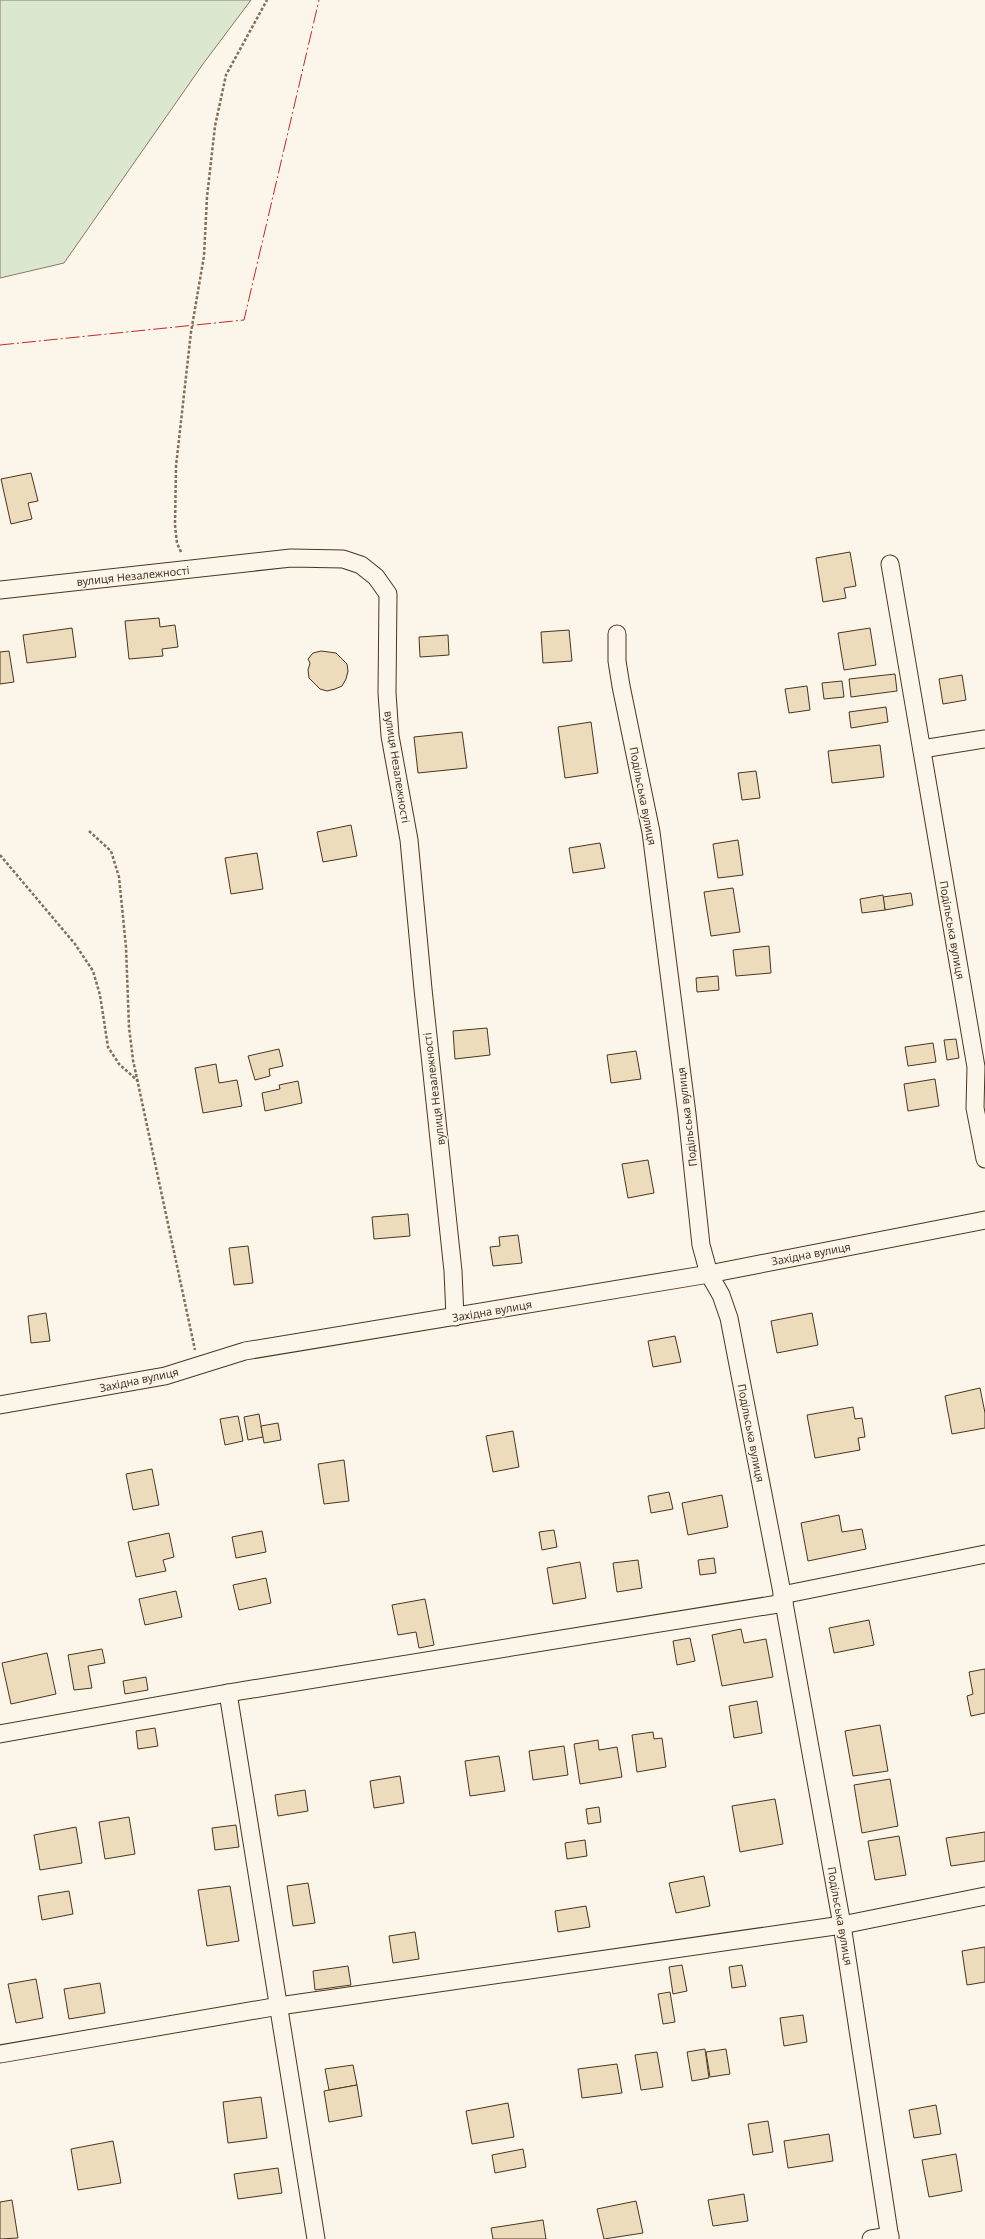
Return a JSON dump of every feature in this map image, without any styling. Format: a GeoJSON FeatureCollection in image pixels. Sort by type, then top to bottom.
{"type":"FeatureCollection","features":[{"type":"Feature","properties":{"kind":"street","name":"вулиця Незалежності"},"geometry":{"type":"LineString","coordinates":[[0,590],[291,558],[343,559],[361,565],[376,577],[388,594],[387,693],[390,736],[409,840],[423,989],[453,1271],[455,1317]]}},
{"type":"Feature","properties":{"kind":"street","name":"Подільська вулиця"},"geometry":{"type":"LineString","coordinates":[[890,564],[976,1067],[975,1108],[985,1159]]}},
{"type":"Feature","properties":{"kind":"street","name":"Подільська вулиця"},"geometry":{"type":"LineString","coordinates":[[617,634],[617,660],[621,686],[651,832],[702,1245],[709,1274],[720,1295],[729,1318],[783,1599],[842,1925],[890,2238]]}},
{"type":"Feature","properties":{"kind":"street"},"geometry":{"type":"LineString","coordinates":[[922,749],[985,739]]}},
{"type":"Feature","properties":{"kind":"street","name":"Західна вулиця"},"geometry":{"type":"LineString","coordinates":[[0,1405],[165,1376],[245,1351],[709,1274],[985,1220]]}},
{"type":"Feature","properties":{"kind":"street"},"geometry":{"type":"LineString","coordinates":[[0,1734],[228,1693],[783,1599],[985,1554]]}},
{"type":"Feature","properties":{"kind":"street"},"geometry":{"type":"LineString","coordinates":[[228,1693],[316,2239]]}},
{"type":"Feature","properties":{"kind":"street"},"geometry":{"type":"LineString","coordinates":[[0,2054],[279,2006],[842,1925],[985,1896]]}},
{"type":"Feature","properties":{"kind":"street"},"geometry":{"type":"LineString","coordinates":[[871,2239],[890,2238]]}},
{"type":"Feature","properties":{"kind":"path"},"geometry":{"type":"LineString","coordinates":[[196,569],[184,558],[177,543],[174,505],[176,466],[191,332],[204,256],[207,197],[214,134],[226,75],[267,0]]}},
{"type":"Feature","properties":{"kind":"path"},"geometry":{"type":"LineString","coordinates":[[89,830],[111,851],[119,877],[129,986],[129,1027],[133,1060],[171,1245],[199,1366]]}},
{"type":"Feature","properties":{"kind":"path"},"geometry":{"type":"LineString","coordinates":[[0,854],[74,944],[93,971],[100,995],[108,1048],[119,1064],[138,1081]]}},
{"type":"Feature","properties":{"kind":"green space"},"geometry":{"type":"Polygon","coordinates":[[[0,0],[251,0],[203,64],[64,263],[0,278],[0,0]]]}},
{"type":"Feature","properties":{"kind":"building"},"geometry":{"type":"Polygon","coordinates":[[[31,473],[38,501],[28,503],[32,519],[11,524],[1,479],[31,473]]]}},
{"type":"Feature","properties":{"kind":"building"},"geometry":{"type":"Polygon","coordinates":[[[850,552],[856,586],[844,588],[846,598],[823,602],[816,558],[850,552]]]}},
{"type":"Feature","properties":{"kind":"building"},"geometry":{"type":"Polygon","coordinates":[[[159,618],[160,627],[175,625],[178,647],[162,649],[163,656],[129,659],[125,621],[159,618]]]}},
{"type":"Feature","properties":{"kind":"building"},"geometry":{"type":"Polygon","coordinates":[[[72,628],[76,657],[27,663],[23,635],[72,628]]]}},
{"type":"Feature","properties":{"kind":"building"},"geometry":{"type":"Polygon","coordinates":[[[870,628],[876,665],[844,670],[838,633],[870,628]]]}},
{"type":"Feature","properties":{"kind":"building"},"geometry":{"type":"Polygon","coordinates":[[[569,630],[572,661],[543,663],[541,632],[569,630]]]}},
{"type":"Feature","properties":{"kind":"building"},"geometry":{"type":"Polygon","coordinates":[[[448,635],[449,655],[420,657],[419,637],[448,635]]]}},
{"type":"Feature","properties":{"kind":"building"},"geometry":{"type":"Polygon","coordinates":[[[9,651],[14,682],[0,684],[0,652],[9,651]]]}},
{"type":"Feature","properties":{"kind":"building"},"geometry":{"type":"Polygon","coordinates":[[[321,651],[336,653],[347,664],[348,671],[342,686],[327,691],[320,689],[309,678],[308,670],[310,663],[308,659],[313,653],[321,651]]]}},
{"type":"Feature","properties":{"kind":"building"},"geometry":{"type":"Polygon","coordinates":[[[895,674],[897,691],[851,697],[849,679],[895,674]]]}},
{"type":"Feature","properties":{"kind":"building"},"geometry":{"type":"Polygon","coordinates":[[[962,675],[966,700],[943,704],[939,679],[962,675]]]}},
{"type":"Feature","properties":{"kind":"building"},"geometry":{"type":"Polygon","coordinates":[[[842,681],[844,697],[824,699],[822,683],[842,681]]]}},
{"type":"Feature","properties":{"kind":"building"},"geometry":{"type":"Polygon","coordinates":[[[807,686],[810,710],[789,713],[785,689],[807,686]]]}},
{"type":"Feature","properties":{"kind":"building"},"geometry":{"type":"Polygon","coordinates":[[[886,707],[888,722],[851,728],[849,712],[886,707]]]}},
{"type":"Feature","properties":{"kind":"building"},"geometry":{"type":"Polygon","coordinates":[[[591,722],[598,773],[565,778],[558,727],[591,722]]]}},
{"type":"Feature","properties":{"kind":"building"},"geometry":{"type":"Polygon","coordinates":[[[462,732],[467,768],[418,773],[414,737],[462,732]]]}},
{"type":"Feature","properties":{"kind":"building"},"geometry":{"type":"Polygon","coordinates":[[[880,745],[884,777],[832,783],[828,751],[880,745]]]}},
{"type":"Feature","properties":{"kind":"building"},"geometry":{"type":"Polygon","coordinates":[[[756,771],[760,798],[742,800],[738,773],[756,771]]]}},
{"type":"Feature","properties":{"kind":"building"},"geometry":{"type":"Polygon","coordinates":[[[351,825],[357,856],[323,862],[317,832],[351,825]]]}},
{"type":"Feature","properties":{"kind":"building"},"geometry":{"type":"Polygon","coordinates":[[[738,840],[743,875],[718,878],[713,844],[738,840]]]}},
{"type":"Feature","properties":{"kind":"building"},"geometry":{"type":"Polygon","coordinates":[[[600,843],[605,868],[573,873],[569,848],[600,843]]]}},
{"type":"Feature","properties":{"kind":"building"},"geometry":{"type":"Polygon","coordinates":[[[257,853],[263,889],[231,894],[225,858],[257,853]]]}},
{"type":"Feature","properties":{"kind":"building"},"geometry":{"type":"Polygon","coordinates":[[[733,888],[740,932],[711,936],[704,892],[733,888]]]}},
{"type":"Feature","properties":{"kind":"building"},"geometry":{"type":"Polygon","coordinates":[[[911,893],[913,905],[885,910],[883,897],[911,893]]]}},
{"type":"Feature","properties":{"kind":"building"},"geometry":{"type":"Polygon","coordinates":[[[883,895],[885,910],[862,913],[860,899],[883,895]]]}},
{"type":"Feature","properties":{"kind":"building"},"geometry":{"type":"Polygon","coordinates":[[[769,946],[771,973],[736,976],[733,950],[769,946]]]}},
{"type":"Feature","properties":{"kind":"building"},"geometry":{"type":"Polygon","coordinates":[[[718,976],[719,990],[697,992],[696,978],[718,976]]]}},
{"type":"Feature","properties":{"kind":"building"},"geometry":{"type":"Polygon","coordinates":[[[487,1028],[490,1055],[455,1059],[453,1031],[487,1028]]]}},
{"type":"Feature","properties":{"kind":"building"},"geometry":{"type":"Polygon","coordinates":[[[956,1039],[959,1058],[947,1060],[944,1040],[956,1039]]]}},
{"type":"Feature","properties":{"kind":"building"},"geometry":{"type":"Polygon","coordinates":[[[933,1043],[936,1062],[908,1066],[905,1047],[933,1043]]]}},
{"type":"Feature","properties":{"kind":"building"},"geometry":{"type":"Polygon","coordinates":[[[279,1049],[283,1066],[269,1069],[270,1076],[255,1080],[248,1056],[279,1049]]]}},
{"type":"Feature","properties":{"kind":"building"},"geometry":{"type":"Polygon","coordinates":[[[636,1051],[641,1079],[611,1083],[607,1055],[636,1051]]]}},
{"type":"Feature","properties":{"kind":"building"},"geometry":{"type":"Polygon","coordinates":[[[216,1064],[219,1083],[237,1080],[242,1106],[203,1113],[195,1068],[216,1064]]]}},
{"type":"Feature","properties":{"kind":"building"},"geometry":{"type":"Polygon","coordinates":[[[935,1079],[939,1106],[908,1111],[904,1084],[935,1079]]]}},
{"type":"Feature","properties":{"kind":"building"},"geometry":{"type":"Polygon","coordinates":[[[298,1081],[302,1103],[265,1111],[262,1093],[280,1089],[279,1085],[298,1081]]]}},
{"type":"Feature","properties":{"kind":"building"},"geometry":{"type":"Polygon","coordinates":[[[648,1160],[654,1193],[628,1198],[622,1164],[648,1160]]]}},
{"type":"Feature","properties":{"kind":"building"},"geometry":{"type":"Polygon","coordinates":[[[408,1214],[410,1236],[374,1239],[372,1217],[408,1214]]]}},
{"type":"Feature","properties":{"kind":"building"},"geometry":{"type":"Polygon","coordinates":[[[518,1235],[522,1263],[493,1266],[490,1247],[500,1246],[499,1237],[518,1235]]]}},
{"type":"Feature","properties":{"kind":"building"},"geometry":{"type":"Polygon","coordinates":[[[248,1246],[253,1283],[234,1285],[229,1248],[248,1246]]]}},
{"type":"Feature","properties":{"kind":"building"},"geometry":{"type":"Polygon","coordinates":[[[46,1313],[50,1341],[31,1343],[28,1316],[46,1313]]]}},
{"type":"Feature","properties":{"kind":"building"},"geometry":{"type":"Polygon","coordinates":[[[812,1313],[818,1345],[777,1353],[771,1321],[812,1313]]]}},
{"type":"Feature","properties":{"kind":"building"},"geometry":{"type":"Polygon","coordinates":[[[675,1336],[681,1362],[653,1367],[648,1341],[675,1336]]]}},
{"type":"Feature","properties":{"kind":"building"},"geometry":{"type":"Polygon","coordinates":[[[980,1388],[985,1413],[985,1428],[952,1434],[945,1396],[980,1388]]]}},
{"type":"Feature","properties":{"kind":"building"},"geometry":{"type":"Polygon","coordinates":[[[853,1407],[855,1419],[862,1418],[865,1437],[858,1438],[860,1450],[815,1458],[807,1415],[853,1407]]]}},
{"type":"Feature","properties":{"kind":"building"},"geometry":{"type":"Polygon","coordinates":[[[259,1414],[263,1437],[248,1440],[244,1417],[259,1414]]]}},
{"type":"Feature","properties":{"kind":"building"},"geometry":{"type":"Polygon","coordinates":[[[238,1416],[243,1441],[225,1445],[220,1419],[238,1416]]]}},
{"type":"Feature","properties":{"kind":"building"},"geometry":{"type":"Polygon","coordinates":[[[278,1423],[281,1440],[264,1443],[261,1426],[278,1423]]]}},
{"type":"Feature","properties":{"kind":"building"},"geometry":{"type":"Polygon","coordinates":[[[513,1431],[519,1467],[493,1472],[486,1436],[513,1431]]]}},
{"type":"Feature","properties":{"kind":"building"},"geometry":{"type":"Polygon","coordinates":[[[344,1460],[349,1501],[324,1504],[318,1464],[344,1460]]]}},
{"type":"Feature","properties":{"kind":"building"},"geometry":{"type":"Polygon","coordinates":[[[152,1469],[159,1505],[133,1510],[126,1474],[152,1469]]]}},
{"type":"Feature","properties":{"kind":"building"},"geometry":{"type":"Polygon","coordinates":[[[669,1492],[673,1509],[651,1513],[648,1496],[669,1492]]]}},
{"type":"Feature","properties":{"kind":"building"},"geometry":{"type":"Polygon","coordinates":[[[722,1495],[728,1527],[688,1535],[682,1503],[722,1495]]]}},
{"type":"Feature","properties":{"kind":"building"},"geometry":{"type":"Polygon","coordinates":[[[839,1515],[842,1532],[862,1529],[866,1549],[808,1561],[801,1523],[839,1515]]]}},
{"type":"Feature","properties":{"kind":"building"},"geometry":{"type":"Polygon","coordinates":[[[554,1530],[557,1547],[542,1550],[539,1532],[554,1530]]]}},
{"type":"Feature","properties":{"kind":"building"},"geometry":{"type":"Polygon","coordinates":[[[262,1531],[266,1552],[236,1558],[232,1537],[262,1531]]]}},
{"type":"Feature","properties":{"kind":"building"},"geometry":{"type":"Polygon","coordinates":[[[169,1533],[174,1557],[163,1560],[166,1571],[136,1577],[128,1542],[169,1533]]]}},
{"type":"Feature","properties":{"kind":"building"},"geometry":{"type":"Polygon","coordinates":[[[714,1558],[716,1573],[700,1575],[698,1560],[714,1558]]]}},
{"type":"Feature","properties":{"kind":"building"},"geometry":{"type":"Polygon","coordinates":[[[638,1560],[642,1588],[617,1592],[613,1563],[638,1560]]]}},
{"type":"Feature","properties":{"kind":"building"},"geometry":{"type":"Polygon","coordinates":[[[580,1562],[586,1598],[553,1604],[547,1568],[580,1562]]]}},
{"type":"Feature","properties":{"kind":"building"},"geometry":{"type":"Polygon","coordinates":[[[266,1578],[271,1603],[239,1610],[233,1585],[266,1578]]]}},
{"type":"Feature","properties":{"kind":"building"},"geometry":{"type":"Polygon","coordinates":[[[176,1591],[182,1617],[145,1625],[139,1599],[176,1591]]]}},
{"type":"Feature","properties":{"kind":"building"},"geometry":{"type":"Polygon","coordinates":[[[425,1599],[434,1645],[419,1648],[416,1632],[398,1635],[392,1605],[425,1599]]]}},
{"type":"Feature","properties":{"kind":"building"},"geometry":{"type":"Polygon","coordinates":[[[869,1620],[874,1645],[834,1653],[829,1628],[869,1620]]]}},
{"type":"Feature","properties":{"kind":"building"},"geometry":{"type":"Polygon","coordinates":[[[741,1629],[744,1643],[766,1639],[773,1677],[722,1686],[712,1635],[741,1629]]]}},
{"type":"Feature","properties":{"kind":"building"},"geometry":{"type":"Polygon","coordinates":[[[690,1638],[695,1661],[677,1665],[673,1641],[690,1638]]]}},
{"type":"Feature","properties":{"kind":"building"},"geometry":{"type":"Polygon","coordinates":[[[102,1649],[105,1663],[88,1666],[92,1688],[74,1690],[68,1655],[102,1649]]]}},
{"type":"Feature","properties":{"kind":"building"},"geometry":{"type":"Polygon","coordinates":[[[47,1653],[56,1694],[11,1704],[2,1663],[47,1653]]]}},
{"type":"Feature","properties":{"kind":"building"},"geometry":{"type":"Polygon","coordinates":[[[985,1669],[985,1713],[971,1716],[967,1696],[973,1694],[969,1672],[985,1669]]]}},
{"type":"Feature","properties":{"kind":"building"},"geometry":{"type":"Polygon","coordinates":[[[146,1677],[148,1690],[125,1694],[123,1681],[146,1677]]]}},
{"type":"Feature","properties":{"kind":"building"},"geometry":{"type":"Polygon","coordinates":[[[757,1701],[762,1733],[734,1738],[729,1706],[757,1701]]]}},
{"type":"Feature","properties":{"kind":"building"},"geometry":{"type":"Polygon","coordinates":[[[880,1725],[888,1771],[853,1776],[845,1731],[880,1725]]]}},
{"type":"Feature","properties":{"kind":"building"},"geometry":{"type":"Polygon","coordinates":[[[155,1728],[158,1746],[138,1749],[136,1731],[155,1728]]]}},
{"type":"Feature","properties":{"kind":"building"},"geometry":{"type":"Polygon","coordinates":[[[653,1732],[654,1739],[662,1738],[666,1767],[637,1772],[632,1735],[653,1732]]]}},
{"type":"Feature","properties":{"kind":"building"},"geometry":{"type":"Polygon","coordinates":[[[598,1740],[599,1750],[617,1747],[622,1777],[580,1784],[574,1744],[598,1740]]]}},
{"type":"Feature","properties":{"kind":"building"},"geometry":{"type":"Polygon","coordinates":[[[564,1746],[568,1775],[533,1780],[529,1751],[564,1746]]]}},
{"type":"Feature","properties":{"kind":"building"},"geometry":{"type":"Polygon","coordinates":[[[499,1756],[505,1791],[470,1796],[465,1761],[499,1756]]]}},
{"type":"Feature","properties":{"kind":"building"},"geometry":{"type":"Polygon","coordinates":[[[400,1776],[404,1803],[374,1808],[370,1781],[400,1776]]]}},
{"type":"Feature","properties":{"kind":"building"},"geometry":{"type":"Polygon","coordinates":[[[890,1779],[898,1826],[862,1833],[854,1785],[890,1779]]]}},
{"type":"Feature","properties":{"kind":"building"},"geometry":{"type":"Polygon","coordinates":[[[305,1790],[308,1811],[278,1816],[275,1795],[305,1790]]]}},
{"type":"Feature","properties":{"kind":"building"},"geometry":{"type":"Polygon","coordinates":[[[775,1799],[783,1844],[740,1852],[732,1806],[775,1799]]]}},
{"type":"Feature","properties":{"kind":"building"},"geometry":{"type":"Polygon","coordinates":[[[599,1807],[601,1822],[588,1824],[586,1809],[599,1807]]]}},
{"type":"Feature","properties":{"kind":"building"},"geometry":{"type":"Polygon","coordinates":[[[129,1817],[135,1854],[105,1859],[99,1822],[129,1817]]]}},
{"type":"Feature","properties":{"kind":"building"},"geometry":{"type":"Polygon","coordinates":[[[236,1825],[239,1847],[215,1850],[212,1828],[236,1825]]]}},
{"type":"Feature","properties":{"kind":"building"},"geometry":{"type":"Polygon","coordinates":[[[76,1827],[82,1863],[40,1870],[34,1835],[76,1827]]]}},
{"type":"Feature","properties":{"kind":"building"},"geometry":{"type":"Polygon","coordinates":[[[985,1832],[985,1861],[951,1866],[946,1838],[985,1832]]]}},
{"type":"Feature","properties":{"kind":"building"},"geometry":{"type":"Polygon","coordinates":[[[899,1836],[906,1875],[875,1880],[868,1841],[899,1836]]]}},
{"type":"Feature","properties":{"kind":"building"},"geometry":{"type":"Polygon","coordinates":[[[585,1840],[587,1856],[567,1859],[565,1843],[585,1840]]]}},
{"type":"Feature","properties":{"kind":"building"},"geometry":{"type":"Polygon","coordinates":[[[704,1876],[710,1906],[676,1913],[669,1883],[704,1876]]]}},
{"type":"Feature","properties":{"kind":"building"},"geometry":{"type":"Polygon","coordinates":[[[308,1883],[315,1923],[293,1926],[287,1886],[308,1883]]]}},
{"type":"Feature","properties":{"kind":"building"},"geometry":{"type":"Polygon","coordinates":[[[230,1886],[239,1941],[207,1946],[198,1890],[230,1886]]]}},
{"type":"Feature","properties":{"kind":"building"},"geometry":{"type":"Polygon","coordinates":[[[69,1891],[73,1914],[42,1920],[38,1896],[69,1891]]]}},
{"type":"Feature","properties":{"kind":"building"},"geometry":{"type":"Polygon","coordinates":[[[586,1906],[590,1927],[558,1932],[555,1911],[586,1906]]]}},
{"type":"Feature","properties":{"kind":"building"},"geometry":{"type":"Polygon","coordinates":[[[415,1932],[419,1959],[393,1963],[389,1936],[415,1932]]]}},
{"type":"Feature","properties":{"kind":"building"},"geometry":{"type":"Polygon","coordinates":[[[985,1947],[985,1982],[967,1985],[962,1951],[985,1947]]]}},
{"type":"Feature","properties":{"kind":"building"},"geometry":{"type":"Polygon","coordinates":[[[682,1965],[687,1991],[673,1994],[669,1967],[682,1965]]]}},
{"type":"Feature","properties":{"kind":"building"},"geometry":{"type":"Polygon","coordinates":[[[742,1965],[746,1986],[732,1988],[729,1967],[742,1965]]]}},
{"type":"Feature","properties":{"kind":"building"},"geometry":{"type":"Polygon","coordinates":[[[348,1966],[351,1985],[315,1990],[313,1971],[348,1966]]]}},
{"type":"Feature","properties":{"kind":"building"},"geometry":{"type":"Polygon","coordinates":[[[36,1979],[43,2018],[16,2023],[8,1984],[36,1979]]]}},
{"type":"Feature","properties":{"kind":"building"},"geometry":{"type":"Polygon","coordinates":[[[100,1983],[105,2013],[69,2019],[64,1989],[100,1983]]]}},
{"type":"Feature","properties":{"kind":"building"},"geometry":{"type":"Polygon","coordinates":[[[670,1992],[675,2022],[663,2024],[658,1994],[670,1992]]]}},
{"type":"Feature","properties":{"kind":"building"},"geometry":{"type":"Polygon","coordinates":[[[803,2015],[807,2042],[784,2046],[780,2018],[803,2015]]]}},
{"type":"Feature","properties":{"kind":"building"},"geometry":{"type":"Polygon","coordinates":[[[705,2049],[709,2078],[692,2081],[687,2052],[705,2049]]]}},
{"type":"Feature","properties":{"kind":"building"},"geometry":{"type":"Polygon","coordinates":[[[726,2049],[730,2074],[710,2077],[706,2052],[726,2049]]]}},
{"type":"Feature","properties":{"kind":"building"},"geometry":{"type":"Polygon","coordinates":[[[657,2052],[663,2087],[641,2090],[635,2055],[657,2052]]]}},
{"type":"Feature","properties":{"kind":"building"},"geometry":{"type":"Polygon","coordinates":[[[617,2064],[622,2093],[582,2098],[578,2069],[617,2064]]]}},
{"type":"Feature","properties":{"kind":"building"},"geometry":{"type":"Polygon","coordinates":[[[353,2065],[357,2085],[329,2090],[325,2069],[353,2065]]]}},
{"type":"Feature","properties":{"kind":"building"},"geometry":{"type":"Polygon","coordinates":[[[357,2085],[362,2116],[329,2122],[324,2091],[357,2085]]]}},
{"type":"Feature","properties":{"kind":"building"},"geometry":{"type":"Polygon","coordinates":[[[261,2097],[267,2138],[228,2143],[223,2102],[261,2097]]]}},
{"type":"Feature","properties":{"kind":"building"},"geometry":{"type":"Polygon","coordinates":[[[508,2103],[514,2137],[472,2144],[466,2111],[508,2103]]]}},
{"type":"Feature","properties":{"kind":"building"},"geometry":{"type":"Polygon","coordinates":[[[936,2105],[941,2134],[914,2138],[909,2110],[936,2105]]]}},
{"type":"Feature","properties":{"kind":"building"},"geometry":{"type":"Polygon","coordinates":[[[768,2121],[773,2152],[753,2155],[748,2124],[768,2121]]]}},
{"type":"Feature","properties":{"kind":"building"},"geometry":{"type":"Polygon","coordinates":[[[829,2134],[833,2161],[788,2168],[784,2141],[829,2134]]]}},
{"type":"Feature","properties":{"kind":"building"},"geometry":{"type":"Polygon","coordinates":[[[113,2141],[121,2183],[78,2190],[71,2149],[113,2141]]]}},
{"type":"Feature","properties":{"kind":"building"},"geometry":{"type":"Polygon","coordinates":[[[523,2149],[526,2167],[495,2173],[492,2155],[523,2149]]]}},
{"type":"Feature","properties":{"kind":"building"},"geometry":{"type":"Polygon","coordinates":[[[956,2154],[962,2191],[929,2197],[922,2160],[956,2154]]]}},
{"type":"Feature","properties":{"kind":"building"},"geometry":{"type":"Polygon","coordinates":[[[278,2168],[282,2193],[238,2199],[234,2174],[278,2168]]]}},
{"type":"Feature","properties":{"kind":"building"},"geometry":{"type":"Polygon","coordinates":[[[744,2194],[748,2221],[713,2226],[708,2200],[744,2194]]]}},
{"type":"Feature","properties":{"kind":"building"},"geometry":{"type":"Polygon","coordinates":[[[12,2200],[18,2238],[0,2239],[0,2202],[12,2200]]]}},
{"type":"Feature","properties":{"kind":"building"},"geometry":{"type":"Polygon","coordinates":[[[636,2201],[643,2233],[604,2239],[597,2209],[636,2201]]]}},
{"type":"Feature","properties":{"kind":"building"},"geometry":{"type":"Polygon","coordinates":[[[543,2220],[546,2239],[493,2239],[491,2228],[543,2220]]]}},
{"type":"Feature","properties":{"kind":"power"},"geometry":{"type":"LineString","coordinates":[[0,345],[244,320],[319,0]]}}]}
